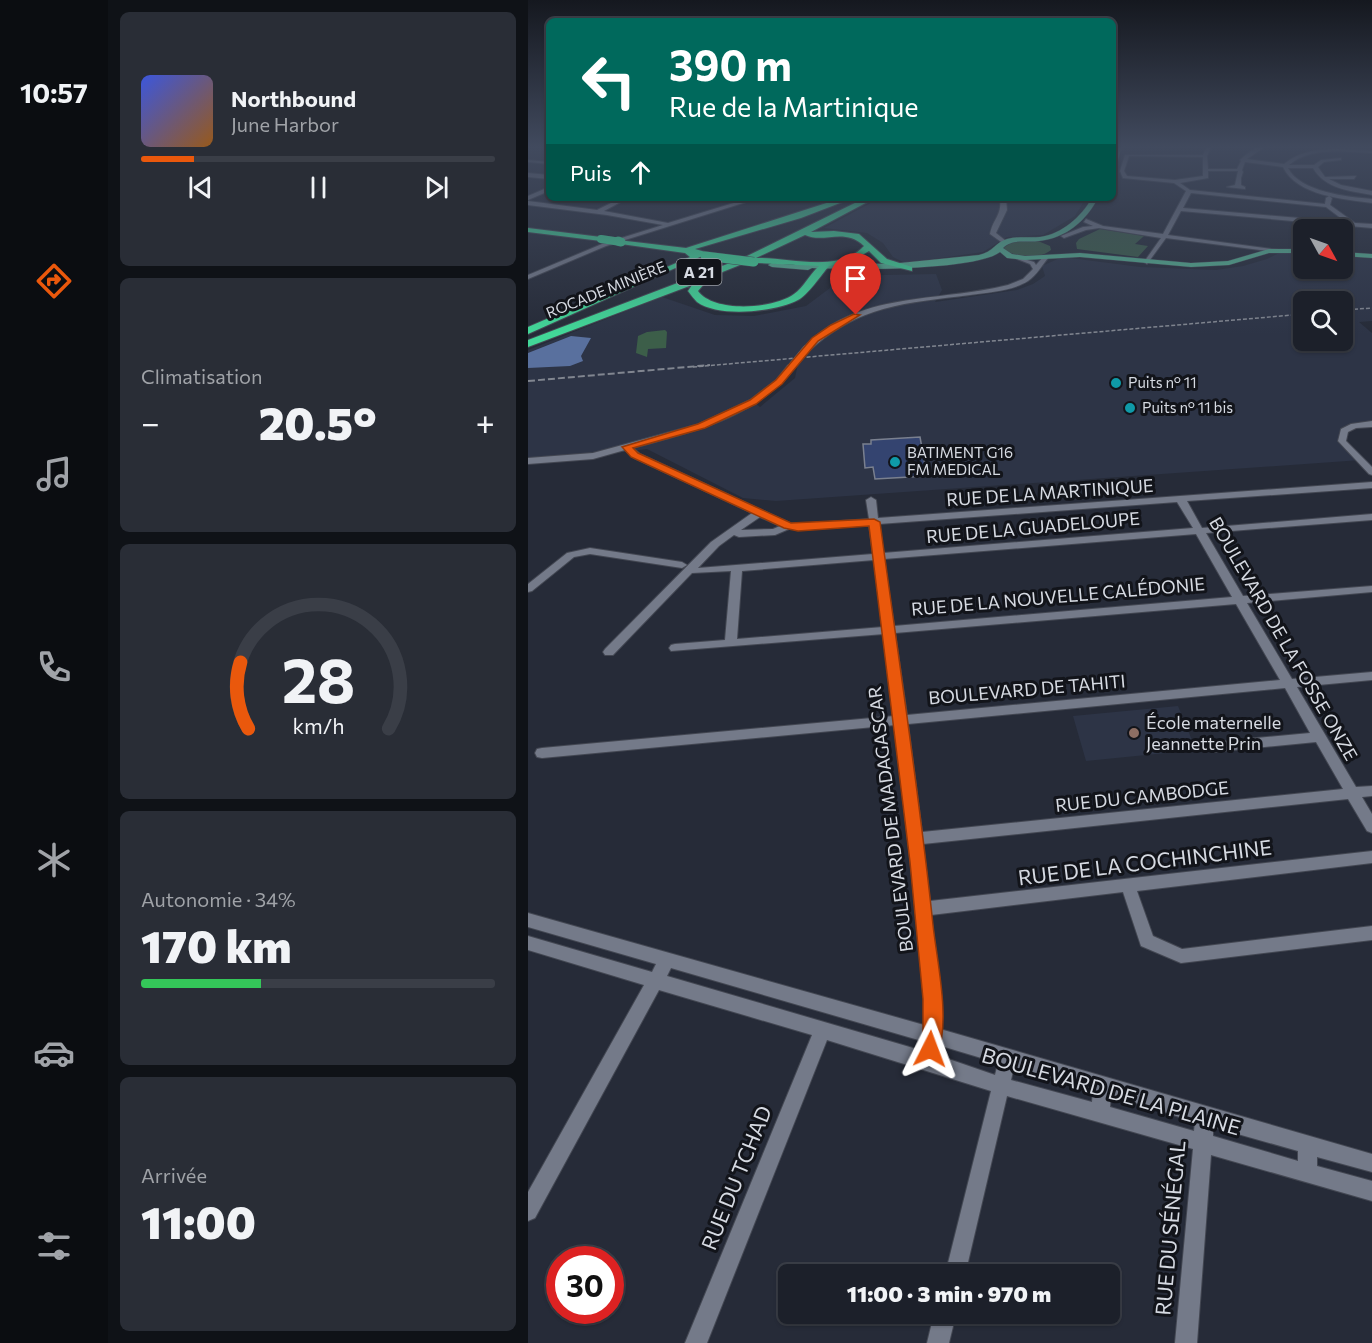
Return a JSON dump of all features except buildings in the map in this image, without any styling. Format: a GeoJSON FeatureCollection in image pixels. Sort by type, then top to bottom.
{"type":"FeatureCollection","features":[{"type":"Feature","properties":{"kind":"highway"},"geometry":{"type":"LineString","coordinates":[[702,258],[692,246],[819,209]]}},
{"type":"Feature","properties":{"kind":"highway"},"geometry":{"type":"LineString","coordinates":[[760,242],[836,209]]}},
{"type":"Feature","properties":{"kind":"highway","name":"ROCADE MINIÈRE"},"geometry":{"type":"LineString","coordinates":[[528,343],[845,209]]}},
{"type":"Feature","properties":{"kind":"highway"},"geometry":{"type":"LineString","coordinates":[[779,243],[848,209]]}},
{"type":"Feature","properties":{"kind":"highway"},"geometry":{"type":"LineString","coordinates":[[528,231],[619,243],[668,246],[706,242]]}},
{"type":"Feature","properties":{"kind":"highway"},"geometry":{"type":"LineString","coordinates":[[528,331],[702,258],[779,243],[809,234],[834,233],[856,236],[885,261],[909,269]]}},
{"type":"Feature","properties":{"kind":"highway"},"geometry":{"type":"LineString","coordinates":[[619,243],[702,258]]}},
{"type":"Feature","properties":{"kind":"highway"},"geometry":{"type":"LineString","coordinates":[[619,243],[702,258],[773,263],[846,261],[861,255],[869,246]]}},
{"type":"Feature","properties":{"kind":"highway","name":"A 21"},"geometry":{"type":"LineString","coordinates":[[702,258],[742,249]]}},
{"type":"Feature","properties":{"kind":"highway"},"geometry":{"type":"LineString","coordinates":[[659,250],[678,259],[676,265],[669,270]]}},
{"type":"Feature","properties":{"kind":"highway"},"geometry":{"type":"LineString","coordinates":[[528,343],[702,258]]}},
{"type":"Feature","properties":{"kind":"highway"},"geometry":{"type":"LineString","coordinates":[[702,258],[694,294],[709,304],[734,309],[784,303],[799,296],[809,285],[814,274],[822,268]]}},
{"type":"Feature","properties":{"kind":"highway"},"geometry":{"type":"LineString","coordinates":[[773,263],[799,274],[809,285]]}},
{"type":"Feature","properties":{"kind":"highway","name":"ROCADE MINIÈRE"},"geometry":{"type":"LineString","coordinates":[[528,336],[687,272]]}},
{"type":"Feature","properties":{"kind":"main road"},"geometry":{"type":"LineString","coordinates":[[822,268],[898,266],[990,255],[1017,239],[1050,236],[1074,223],[1090,209]]}},
{"type":"Feature","properties":{"kind":"main road"},"geometry":{"type":"LineString","coordinates":[[1051,251],[1064,236],[1094,215],[1097,209]]}},
{"type":"Feature","properties":{"kind":"main road"},"geometry":{"type":"LineString","coordinates":[[1032,239],[1051,251]]}},
{"type":"Feature","properties":{"kind":"main road"},"geometry":{"type":"LineString","coordinates":[[1002,246],[1015,257]]}},
{"type":"Feature","properties":{"kind":"main road"},"geometry":{"type":"LineString","coordinates":[[773,263],[822,268],[909,269],[1051,251],[1147,262],[1216,264],[1276,250],[1293,251]]}},
{"type":"Feature","properties":{"kind":"main road"},"geometry":{"type":"LineString","coordinates":[[1353,255],[1372,256]]}},
{"type":"Feature","properties":{"kind":"street"},"geometry":{"type":"LineString","coordinates":[[571,209],[670,225]]}},
{"type":"Feature","properties":{"kind":"street"},"geometry":{"type":"LineString","coordinates":[[597,212],[604,209]]}},
{"type":"Feature","properties":{"kind":"street"},"geometry":{"type":"LineString","coordinates":[[528,277],[604,245],[722,209]]}},
{"type":"Feature","properties":{"kind":"street"},"geometry":{"type":"LineString","coordinates":[[1002,246],[994,231],[1004,209]]}},
{"type":"Feature","properties":{"kind":"street"},"geometry":{"type":"LineString","coordinates":[[1147,262],[1179,209],[1295,219]]}},
{"type":"Feature","properties":{"kind":"street"},"geometry":{"type":"LineString","coordinates":[[1331,209],[1346,219]]}},
{"type":"Feature","properties":{"kind":"street"},"geometry":{"type":"LineString","coordinates":[[1086,221],[1102,227],[1164,237],[1276,250]]}},
{"type":"Feature","properties":{"kind":"street"},"geometry":{"type":"LineString","coordinates":[[1353,224],[1372,226]]}},
{"type":"Feature","properties":{"kind":"street"},"geometry":{"type":"LineString","coordinates":[[1064,236],[1085,228],[1102,227]]}},
{"type":"Feature","properties":{"kind":"street"},"geometry":{"type":"LineString","coordinates":[[994,231],[1017,239]]}},
{"type":"Feature","properties":{"kind":"street"},"geometry":{"type":"LineString","coordinates":[[528,461],[593,456],[702,426],[729,414],[765,393],[779,382],[806,349],[834,326],[877,308],[905,301],[1005,288],[1023,281],[1036,270],[1051,251]]}},
{"type":"Feature","properties":{"kind":"street"},"geometry":{"type":"LineString","coordinates":[[1015,257],[1032,264],[1036,270]]}},
{"type":"Feature","properties":{"kind":"street"},"geometry":{"type":"LineString","coordinates":[[1372,424],[1354,426],[1344,431],[1342,441],[1372,472]]}},
{"type":"Feature","properties":{"kind":"street"},"geometry":{"type":"LineString","coordinates":[[627,447],[634,455],[788,526]]}},
{"type":"Feature","properties":{"kind":"street","name":"RUE DE LA MARTINIQUE"},"geometry":{"type":"LineString","coordinates":[[734,528],[739,534],[775,532],[788,526],[874,522],[1372,485]]}},
{"type":"Feature","properties":{"kind":"street","name":"BOULEVARD DE MADAGASCAR"},"geometry":{"type":"LineString","coordinates":[[871,500],[916,839],[932,999],[933,1037],[927,1060]]}},
{"type":"Feature","properties":{"kind":"street","name":"BOULEVARD DE LA FOSSE ONZE"},"geometry":{"type":"LineString","coordinates":[[1181,500],[1372,827]]}},
{"type":"Feature","properties":{"kind":"street"},"geometry":{"type":"LineString","coordinates":[[609,652],[688,570],[734,528],[759,513]]}},
{"type":"Feature","properties":{"kind":"street","name":"RUE DE LA GUADELOUPE"},"geometry":{"type":"LineString","coordinates":[[696,571],[1372,517]]}},
{"type":"Feature","properties":{"kind":"street"},"geometry":{"type":"LineString","coordinates":[[528,589],[571,555],[579,552],[590,551],[682,565]]}},
{"type":"Feature","properties":{"kind":"street"},"geometry":{"type":"LineString","coordinates":[[731,643],[737,567]]}},
{"type":"Feature","properties":{"kind":"street","name":"RUE DE LA NOUVELLE CALÉDONIE"},"geometry":{"type":"LineString","coordinates":[[675,648],[1372,589]]}},
{"type":"Feature","properties":{"kind":"street","name":"BOULEVARD DE TAHITI"},"geometry":{"type":"LineString","coordinates":[[542,753],[1372,676]]}},
{"type":"Feature","properties":{"kind":"street"},"geometry":{"type":"LineString","coordinates":[[1214,747],[1320,737]]}},
{"type":"Feature","properties":{"kind":"street","name":"RUE DU CAMBODGE"},"geometry":{"type":"LineString","coordinates":[[916,839],[1372,791]]}},
{"type":"Feature","properties":{"kind":"street","name":"RUE DE LA COCHINCHINE"},"geometry":{"type":"LineString","coordinates":[[923,909],[1372,858]]}},
{"type":"Feature","properties":{"kind":"street"},"geometry":{"type":"LineString","coordinates":[[1128,886],[1147,941],[1181,957],[1372,933]]}},
{"type":"Feature","properties":{"kind":"street","name":"BOULEVARD DE LA PLAINE"},"geometry":{"type":"LineString","coordinates":[[528,920],[1372,1163]]}},
{"type":"Feature","properties":{"kind":"street","name":"BOULEVARD DE LA PLAINE"},"geometry":{"type":"LineString","coordinates":[[528,943],[927,1060],[1002,1086],[1372,1191]]}},
{"type":"Feature","properties":{"kind":"street"},"geometry":{"type":"LineString","coordinates":[[528,1212],[667,960]]}},
{"type":"Feature","properties":{"kind":"street","name":"RUE DU TCHAD"},"geometry":{"type":"LineString","coordinates":[[696,1343],[822,1031]]}},
{"type":"Feature","properties":{"kind":"street"},"geometry":{"type":"LineString","coordinates":[[958,1264],[1008,1057]]}},
{"type":"Feature","properties":{"kind":"street"},"geometry":{"type":"LineString","coordinates":[[1100,1113],[1103,1084]]}},
{"type":"Feature","properties":{"kind":"street","name":"RUE DU SÉNÉGAL"},"geometry":{"type":"LineString","coordinates":[[1186,1343],[1205,1116]]}},
{"type":"Feature","properties":{"kind":"street"},"geometry":{"type":"LineString","coordinates":[[1307,1144],[1308,1172]]}},
{"type":"Feature","properties":{"kind":"street"},"geometry":{"type":"LineString","coordinates":[[938,1343],[943,1324]]}},
{"type":"Feature","properties":{"kind":"shaded area"},"geometry":{"type":"Polygon","coordinates":[[[860,209],[1079,209],[1075,216],[1043,235],[1007,237],[983,252],[905,263],[893,257],[883,243],[867,233],[824,228],[860,209]]]}},
{"type":"Feature","properties":{"kind":"shaded area"},"geometry":{"type":"Polygon","coordinates":[[[1281,252],[1293,253],[1293,279],[1353,279],[1353,257],[1372,258],[1372,321],[1359,322],[1372,333],[1372,424],[1354,426],[1344,431],[1342,441],[1361,460],[776,501],[743,498],[647,449],[528,464],[528,350],[662,297],[715,315],[754,316],[806,306],[830,288],[835,276],[936,274],[942,290],[935,302],[1017,290],[1045,276],[1042,266],[1062,257],[1140,267],[1216,270],[1243,266],[1281,252]],[[798,363],[754,402],[760,407],[795,378],[798,363]]]}},
{"type":"Feature","properties":{"kind":"shaded area","name":"École maternelle Jeannette Prin"},"geometry":{"type":"Polygon","coordinates":[[[1178,706],[1196,750],[1086,761],[1073,716],[1178,706]]]}},
{"type":"Feature","properties":{"kind":"green space"},"geometry":{"type":"Polygon","coordinates":[[[1100,229],[1144,236],[1135,244],[1148,246],[1138,257],[1077,249],[1076,243],[1079,239],[1100,229]]]}},
{"type":"Feature","properties":{"kind":"green space"},"geometry":{"type":"Polygon","coordinates":[[[1014,241],[1038,241],[1050,246],[1051,250],[1039,256],[1020,256],[1003,248],[1014,241]]]}},
{"type":"Feature","properties":{"kind":"green space"},"geometry":{"type":"Polygon","coordinates":[[[665,330],[667,332],[666,348],[648,349],[647,357],[636,353],[638,336],[647,332],[665,330]]]}},
{"type":"Feature","properties":{"kind":"water"},"geometry":{"type":"Polygon","coordinates":[[[571,336],[591,338],[581,356],[583,361],[570,366],[528,368],[528,353],[571,336]]]}},
{"type":"Feature","properties":{"kind":"railway"},"geometry":{"type":"LineString","coordinates":[[1353,309],[1372,308]]}},
{"type":"Feature","properties":{"kind":"railway"},"geometry":{"type":"LineString","coordinates":[[693,367],[1293,315]]}},
{"type":"Feature","properties":{"kind":"railway"},"geometry":{"type":"LineString","coordinates":[[528,381],[710,365]]}},
{"type":"Feature","properties":{"kind":"place","name":"Puits n° 11"},"geometry":{"type":"Point","coordinates":[1116,383]}},
{"type":"Feature","properties":{"kind":"place","name":"Puits n° 11 bis"},"geometry":{"type":"Point","coordinates":[1130,408]}},
{"type":"Feature","properties":{"kind":"place","name":"BATIMENT G16 FM MEDICAL"},"geometry":{"type":"Point","coordinates":[895,462]}},
{"type":"Feature","properties":{"kind":"place","name":"École maternelle Jeannette Prin"},"geometry":{"type":"Point","coordinates":[1134,733]}},
{"type":"Feature","properties":{"kind":"route"},"geometry":{"type":"LineString","coordinates":[[856,315],[815,339],[779,382],[753,402],[702,426],[627,447],[634,455],[788,526],[874,522],[916,839],[932,999],[933,1037],[930,1049]]}}]}
